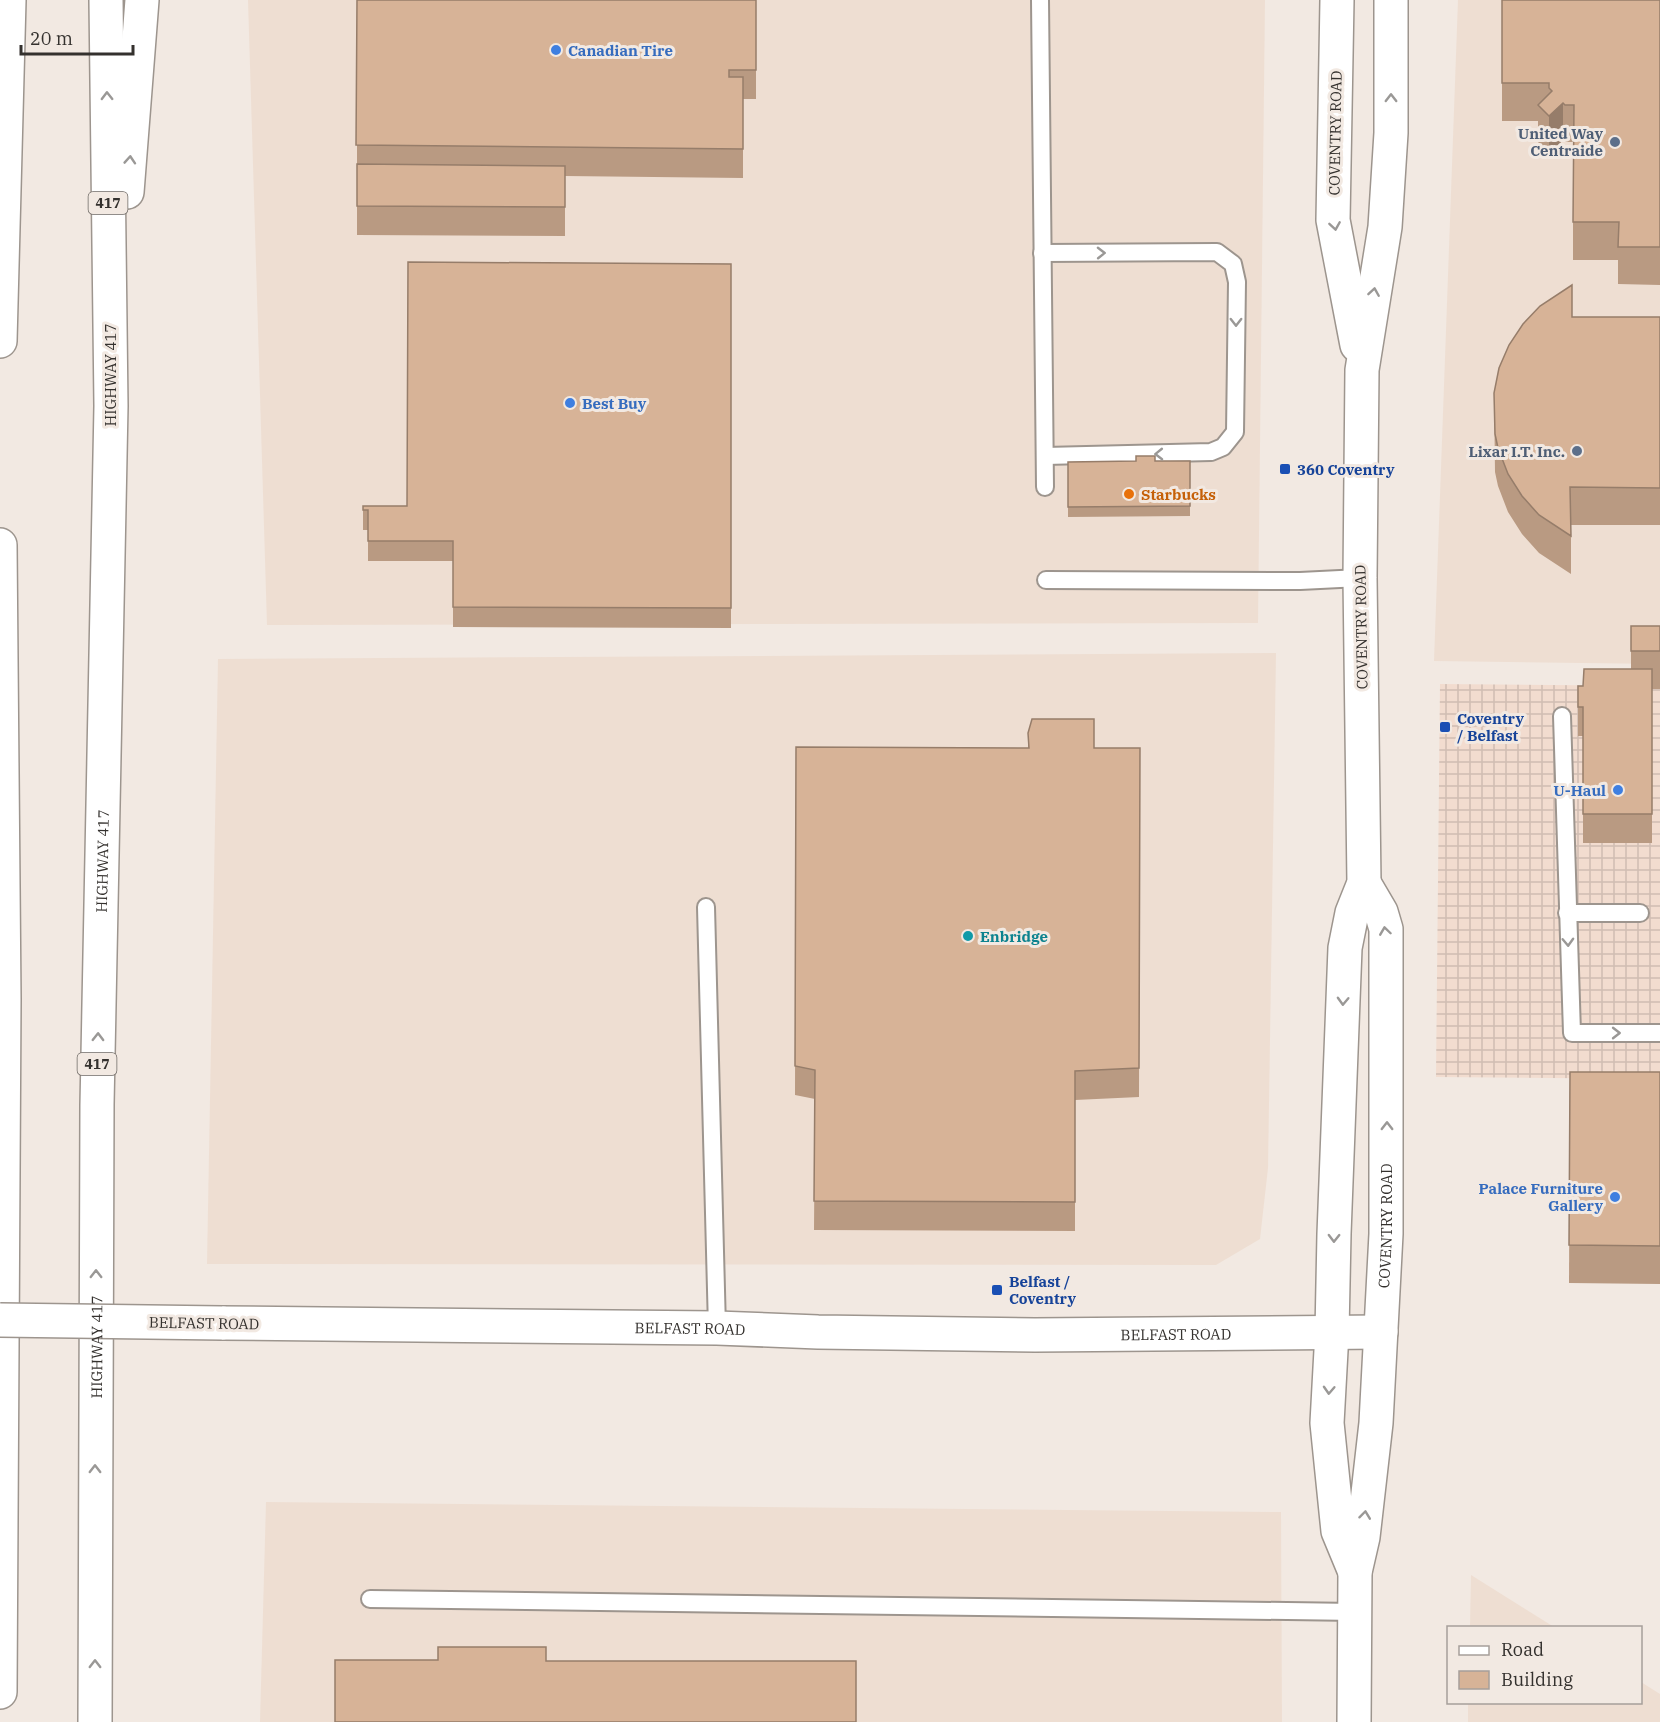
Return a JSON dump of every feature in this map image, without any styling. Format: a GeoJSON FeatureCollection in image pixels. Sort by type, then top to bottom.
{"type":"FeatureCollection","features":[{"type":"Feature","properties":{"kind":"main road"},"geometry":{"type":"LineString","coordinates":[[0,341],[9,0]]}},
{"type":"Feature","properties":{"kind":"main road","name":"HIGHWAY 417"},"geometry":{"type":"LineString","coordinates":[[95,1722],[96,1117],[111,406],[106,0]]}},
{"type":"Feature","properties":{"kind":"main road"},"geometry":{"type":"LineString","coordinates":[[111,406],[142,0]]}},
{"type":"Feature","properties":{"kind":"main road","name":"COVENTRY ROAD"},"geometry":{"type":"LineString","coordinates":[[1337,0],[1333,220],[1362,370]]}},
{"type":"Feature","properties":{"kind":"main road","name":"COVENTRY ROAD"},"geometry":{"type":"LineString","coordinates":[[1355,1572],[1338,1531],[1327,1423],[1345,948],[1352,913],[1364,883],[1360,578],[1362,370],[1385,227],[1391,133],[1391,0]]}},
{"type":"Feature","properties":{"kind":"main road"},"geometry":{"type":"LineString","coordinates":[[0,545],[4,999],[0,1692]]}},
{"type":"Feature","properties":{"kind":"main road","name":"COVENTRY ROAD"},"geometry":{"type":"LineString","coordinates":[[1354,1722],[1355,1572],[1363,1537],[1376,1423],[1386,1234],[1386,929],[1381,912],[1364,883]]}},
{"type":"Feature","properties":{"kind":"main road","name":"BELFAST ROAD"},"geometry":{"type":"LineString","coordinates":[[0,1320],[717,1328],[1035,1335],[1381,1332]]}},
{"type":"Feature","properties":{"kind":"lane"},"geometry":{"type":"LineString","coordinates":[[1040,0],[1045,487]]}},
{"type":"Feature","properties":{"kind":"lane"},"geometry":{"type":"LineString","coordinates":[[1042,253],[1217,252],[1233,264],[1237,282],[1236,432],[1223,447],[1211,453],[1045,456]]}},
{"type":"Feature","properties":{"kind":"lane"},"geometry":{"type":"LineString","coordinates":[[1046,580],[1285,581],[1360,578]]}},
{"type":"Feature","properties":{"kind":"lane"},"geometry":{"type":"LineString","coordinates":[[1562,716],[1572,1033],[1660,1034]]}},
{"type":"Feature","properties":{"kind":"lane"},"geometry":{"type":"LineString","coordinates":[[706,907],[717,1328]]}},
{"type":"Feature","properties":{"kind":"lane"},"geometry":{"type":"LineString","coordinates":[[1567,913],[1640,913]]}},
{"type":"Feature","properties":{"kind":"lane"},"geometry":{"type":"LineString","coordinates":[[370,1599],[1356,1612]]}},
{"type":"Feature","properties":{"kind":"shaded area"},"geometry":{"type":"Polygon","coordinates":[[[248,0],[1265,0],[1258,623],[267,625],[248,0]]]}},
{"type":"Feature","properties":{"kind":"shaded area"},"geometry":{"type":"Polygon","coordinates":[[[1458,0],[1660,0],[1660,664],[1434,661],[1458,0]]]}},
{"type":"Feature","properties":{"kind":"shaded area","name":"Enbridge"},"geometry":{"type":"Polygon","coordinates":[[[1276,653],[1268,1168],[1260,1239],[1216,1265],[207,1264],[218,659],[1276,653]]]}},
{"type":"Feature","properties":{"kind":"shaded area"},"geometry":{"type":"Polygon","coordinates":[[[1440,684],[1660,686],[1660,1079],[1436,1077],[1440,684]]]}},
{"type":"Feature","properties":{"kind":"shaded area"},"geometry":{"type":"Polygon","coordinates":[[[266,1502],[1281,1512],[1282,1722],[260,1722],[266,1502]]]}},
{"type":"Feature","properties":{"kind":"shaded area"},"geometry":{"type":"Polygon","coordinates":[[[1471,1575],[1552,1626],[1470,1626],[1471,1575]]]}},
{"type":"Feature","properties":{"kind":"shaded area"},"geometry":{"type":"Polygon","coordinates":[[[1642,1683],[1660,1694],[1660,1722],[1468,1722],[1468,1704],[1642,1704],[1642,1683]]]}},
{"type":"Feature","properties":{"kind":"building","name":"Canadian Tire"},"geometry":{"type":"Polygon","coordinates":[[[357,0],[756,0],[756,70],[729,70],[729,77],[743,77],[743,149],[356,145],[357,0]]]}},
{"type":"Feature","properties":{"kind":"building","name":"United Way Centraide"},"geometry":{"type":"Polygon","coordinates":[[[1502,0],[1660,0],[1660,247],[1618,247],[1619,222],[1573,222],[1574,105],[1563,103],[1549,116],[1538,105],[1552,91],[1549,83],[1502,83],[1502,0]]]}},
{"type":"Feature","properties":{"kind":"building"},"geometry":{"type":"Polygon","coordinates":[[[357,164],[565,166],[565,207],[357,206],[357,164]]]}},
{"type":"Feature","properties":{"kind":"building","name":"Best Buy"},"geometry":{"type":"Polygon","coordinates":[[[408,262],[731,264],[731,608],[453,607],[453,541],[368,541],[368,510],[363,510],[363,506],[407,506],[408,262]]]}},
{"type":"Feature","properties":{"kind":"building","name":"Lixar I.T. Inc."},"geometry":{"type":"Polygon","coordinates":[[[1572,285],[1572,317],[1660,317],[1660,488],[1570,487],[1571,536],[1539,515],[1522,496],[1508,474],[1495,434],[1494,393],[1499,368],[1509,345],[1523,324],[1540,306],[1572,285]]]}},
{"type":"Feature","properties":{"kind":"building","name":"Starbucks"},"geometry":{"type":"Polygon","coordinates":[[[1136,456],[1155,456],[1155,461],[1190,461],[1190,506],[1068,507],[1068,462],[1136,461],[1136,456]]]}},
{"type":"Feature","properties":{"kind":"building"},"geometry":{"type":"Polygon","coordinates":[[[1631,626],[1660,626],[1660,651],[1631,651],[1631,626]]]}},
{"type":"Feature","properties":{"kind":"building","name":"U-Haul"},"geometry":{"type":"Polygon","coordinates":[[[1584,669],[1652,669],[1652,814],[1583,814],[1583,707],[1578,707],[1578,686],[1583,686],[1584,669]]]}},
{"type":"Feature","properties":{"kind":"building","name":"Enbridge"},"geometry":{"type":"Polygon","coordinates":[[[1032,719],[1094,719],[1094,748],[1140,748],[1139,1068],[1075,1071],[1075,1202],[814,1201],[815,1070],[795,1066],[796,747],[1029,748],[1028,733],[1032,719]]]}},
{"type":"Feature","properties":{"kind":"building","name":"Palace Furniture Gallery"},"geometry":{"type":"Polygon","coordinates":[[[1570,1072],[1660,1072],[1660,1246],[1569,1245],[1570,1072]]]}},
{"type":"Feature","properties":{"kind":"building"},"geometry":{"type":"Polygon","coordinates":[[[438,1647],[546,1647],[546,1661],[856,1661],[856,1722],[335,1722],[335,1660],[438,1660],[438,1647]]]}},
{"type":"Feature","properties":{"kind":"place","name":"Canadian Tire"},"geometry":{"type":"Point","coordinates":[556,50]}},
{"type":"Feature","properties":{"kind":"place","name":"United Way Centraide"},"geometry":{"type":"Point","coordinates":[1615,142]}},
{"type":"Feature","properties":{"kind":"place","name":"Best Buy"},"geometry":{"type":"Point","coordinates":[570,403]}},
{"type":"Feature","properties":{"kind":"place","name":"Lixar I.T. Inc."},"geometry":{"type":"Point","coordinates":[1577,451]}},
{"type":"Feature","properties":{"kind":"place","name":"360 Coventry"},"geometry":{"type":"Point","coordinates":[1285,469]}},
{"type":"Feature","properties":{"kind":"place","name":"Starbucks"},"geometry":{"type":"Point","coordinates":[1129,494]}},
{"type":"Feature","properties":{"kind":"place","name":"Coventry / Belfast"},"geometry":{"type":"Point","coordinates":[1445,727]}},
{"type":"Feature","properties":{"kind":"place","name":"U-Haul"},"geometry":{"type":"Point","coordinates":[1618,790]}},
{"type":"Feature","properties":{"kind":"place","name":"Enbridge"},"geometry":{"type":"Point","coordinates":[968,936]}},
{"type":"Feature","properties":{"kind":"place","name":"Palace Furniture Gallery"},"geometry":{"type":"Point","coordinates":[1615,1197]}},
{"type":"Feature","properties":{"kind":"place","name":"Belfast / Coventry"},"geometry":{"type":"Point","coordinates":[997,1290]}}]}
